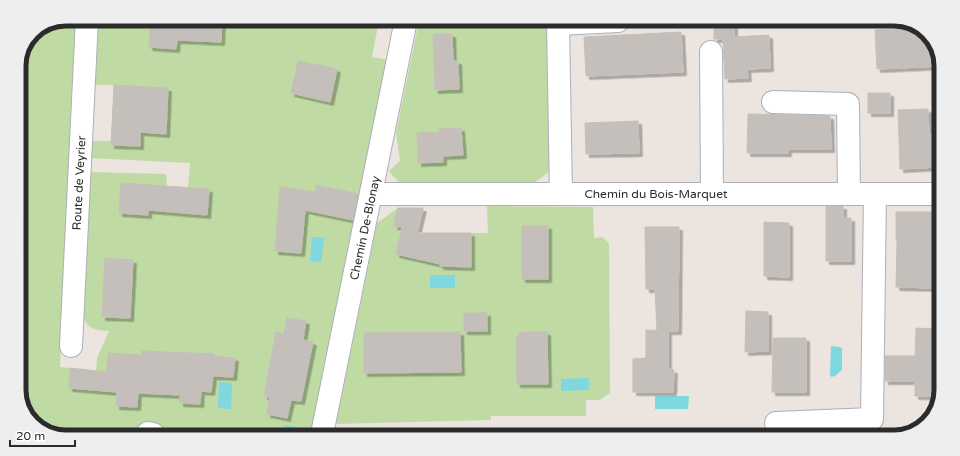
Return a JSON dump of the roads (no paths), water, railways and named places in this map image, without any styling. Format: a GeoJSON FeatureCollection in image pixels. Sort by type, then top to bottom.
{"type":"FeatureCollection","features":[{"type":"Feature","properties":{"kind":"street","name":"Route de Veyrier"},"geometry":{"type":"LineString","coordinates":[[71,346],[87,26]]}},
{"type":"Feature","properties":{"kind":"street","name":"Chemin De-Blonay"},"geometry":{"type":"LineString","coordinates":[[323,430],[372,194],[405,26]]}},
{"type":"Feature","properties":{"kind":"street"},"geometry":{"type":"LineString","coordinates":[[558,26],[561,194]]}},
{"type":"Feature","properties":{"kind":"street"},"geometry":{"type":"LineString","coordinates":[[711,52],[712,194]]}},
{"type":"Feature","properties":{"kind":"street"},"geometry":{"type":"LineString","coordinates":[[773,102],[848,104],[849,194]]}},
{"type":"Feature","properties":{"kind":"street","name":"Chemin du Bois-Marquet"},"geometry":{"type":"LineString","coordinates":[[372,194],[934,194]]}},
{"type":"Feature","properties":{"kind":"street"},"geometry":{"type":"LineString","coordinates":[[776,422],[872,419],[875,194]]}},
{"type":"Feature","properties":{"kind":"water"},"geometry":{"type":"Polygon","coordinates":[[[312,237],[324,238],[321,262],[310,261],[312,237]]]}},
{"type":"Feature","properties":{"kind":"water"},"geometry":{"type":"Polygon","coordinates":[[[430,275],[455,275],[455,288],[430,288],[430,275]]]}},
{"type":"Feature","properties":{"kind":"water"},"geometry":{"type":"Polygon","coordinates":[[[831,346],[842,348],[842,370],[835,376],[831,377],[830,374],[831,346]]]}},
{"type":"Feature","properties":{"kind":"water"},"geometry":{"type":"Polygon","coordinates":[[[589,378],[589,390],[561,391],[561,379],[589,378]]]}},
{"type":"Feature","properties":{"kind":"water"},"geometry":{"type":"Polygon","coordinates":[[[219,382],[232,383],[231,409],[218,408],[219,382]]]}},
{"type":"Feature","properties":{"kind":"water"},"geometry":{"type":"Polygon","coordinates":[[[655,396],[689,396],[688,409],[655,409],[655,396]]]}},
{"type":"Feature","properties":{"kind":"water"},"geometry":{"type":"Polygon","coordinates":[[[285,425],[311,430],[284,430],[285,425]]]}}]}
